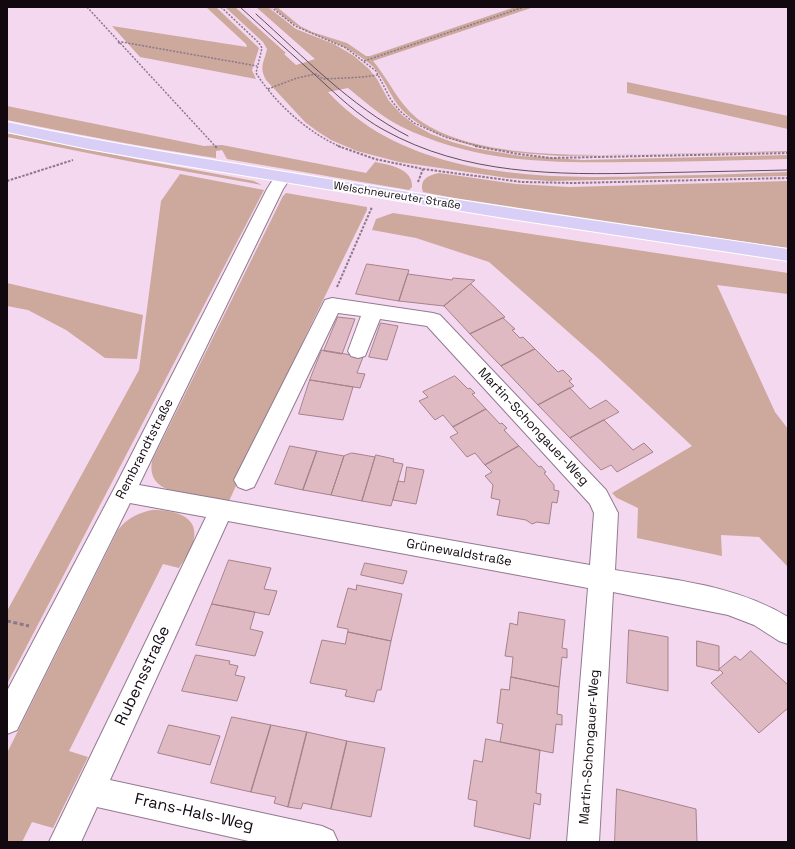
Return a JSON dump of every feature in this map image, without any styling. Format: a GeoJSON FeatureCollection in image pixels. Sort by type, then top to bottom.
{"type":"FeatureCollection","features":[{"type":"Feature","properties":{"kind":"main road","name":"Welschneureuter Straße"},"geometry":{"type":"LineString","coordinates":[[7,127],[95,145],[283,177],[540,219],[788,255]]}},
{"type":"Feature","properties":{"kind":"street","name":"Rembrandtstraße"},"geometry":{"type":"LineString","coordinates":[[7,720],[124,492],[275,188],[283,177]]}},
{"type":"Feature","properties":{"kind":"street","name":"Martin-Schongauer-Weg"},"geometry":{"type":"LineString","coordinates":[[246,480],[332,305],[433,320],[598,497],[606,514],[583,842]]}},
{"type":"Feature","properties":{"kind":"street"},"geometry":{"type":"LineString","coordinates":[[358,351],[373,311]]}},
{"type":"Feature","properties":{"kind":"street","name":"Grünewaldstraße"},"geometry":{"type":"LineString","coordinates":[[124,492],[602,579],[740,606],[761,614],[788,632]]}},
{"type":"Feature","properties":{"kind":"street","name":"Rubensstraße"},"geometry":{"type":"LineString","coordinates":[[65,842],[221,510]]}},
{"type":"Feature","properties":{"kind":"street","name":"Frans-Hals-Weg"},"geometry":{"type":"LineString","coordinates":[[89,790],[322,842]]}},
{"type":"Feature","properties":{"kind":"path"},"geometry":{"type":"LineString","coordinates":[[87,7],[118,43],[164,89],[221,152],[223,157],[220,166]]}},
{"type":"Feature","properties":{"kind":"path"},"geometry":{"type":"LineString","coordinates":[[221,7],[262,48],[256,73],[268,88],[302,124],[329,142],[355,153],[422,169],[522,182],[540,183],[788,178]]}},
{"type":"Feature","properties":{"kind":"path"},"geometry":{"type":"LineString","coordinates":[[271,7],[295,26],[346,48],[363,61],[378,75],[391,100],[414,123],[445,137],[470,145],[518,154],[551,158],[788,153]]}},
{"type":"Feature","properties":{"kind":"path"},"geometry":{"type":"LineString","coordinates":[[363,61],[524,7]]}},
{"type":"Feature","properties":{"kind":"path"},"geometry":{"type":"LineString","coordinates":[[118,43],[122,42],[257,66]]}},
{"type":"Feature","properties":{"kind":"path"},"geometry":{"type":"LineString","coordinates":[[268,88],[297,78],[316,74],[323,79],[348,77],[358,78],[378,75]]}},
{"type":"Feature","properties":{"kind":"path"},"geometry":{"type":"LineString","coordinates":[[7,181],[77,158]]}},
{"type":"Feature","properties":{"kind":"path"},"geometry":{"type":"LineString","coordinates":[[337,289],[373,205]]}},
{"type":"Feature","properties":{"kind":"shaded area"},"geometry":{"type":"Polygon","coordinates":[[[206,7],[216,7],[259,48],[252,70],[256,79],[140,57],[112,26],[247,47],[246,44],[206,7]]]}},
{"type":"Feature","properties":{"kind":"shaded area"},"geometry":{"type":"Polygon","coordinates":[[[225,7],[235,7],[286,53],[284,54],[296,65],[315,59],[256,7],[268,7],[296,29],[334,44],[354,56],[369,69],[377,79],[389,101],[402,115],[415,125],[431,134],[474,148],[521,156],[583,160],[788,155],[788,159],[670,162],[571,162],[514,158],[458,148],[430,139],[402,127],[388,119],[348,88],[328,92],[361,121],[398,143],[438,158],[480,168],[524,174],[568,177],[788,172],[788,176],[549,181],[508,178],[399,162],[357,151],[331,140],[305,122],[266,80],[262,68],[267,49],[263,42],[225,7]]]}},
{"type":"Feature","properties":{"kind":"shaded area"},"geometry":{"type":"Polygon","coordinates":[[[273,7],[277,7],[300,26],[312,32],[347,43],[366,56],[370,56],[515,7],[534,7],[373,61],[407,109],[422,122],[446,135],[474,144],[505,150],[571,155],[619,155],[563,156],[522,153],[478,146],[456,141],[436,133],[418,123],[402,110],[380,75],[366,61],[352,51],[312,34],[290,22],[273,7]]]}},
{"type":"Feature","properties":{"kind":"shaded area"},"geometry":{"type":"Polygon","coordinates":[[[627,82],[788,116],[788,129],[627,93],[627,82]]]}},
{"type":"Feature","properties":{"kind":"shaded area"},"geometry":{"type":"Polygon","coordinates":[[[7,106],[204,146],[222,145],[366,173],[375,162],[399,168],[409,176],[412,187],[409,190],[227,159],[222,150],[216,151],[216,158],[137,145],[7,120],[7,106]]]}},
{"type":"Feature","properties":{"kind":"shaded area"},"geometry":{"type":"Polygon","coordinates":[[[7,133],[254,181],[262,185],[133,162],[7,137],[7,133]]]}},
{"type":"Feature","properties":{"kind":"shaded area"},"geometry":{"type":"Polygon","coordinates":[[[788,151],[788,152],[666,154],[788,151]]]}},
{"type":"Feature","properties":{"kind":"shaded area"},"geometry":{"type":"Polygon","coordinates":[[[439,173],[516,184],[569,187],[788,181],[788,248],[488,205],[423,192],[422,184],[426,178],[439,173]]]}},
{"type":"Feature","properties":{"kind":"shaded area"},"geometry":{"type":"Polygon","coordinates":[[[180,174],[264,190],[7,684],[7,611],[139,370],[161,201],[180,174]]]}},
{"type":"Feature","properties":{"kind":"shaded area"},"geometry":{"type":"Polygon","coordinates":[[[286,193],[367,207],[367,210],[307,333],[229,501],[171,490],[158,483],[154,478],[152,461],[283,196],[286,193]]]}},
{"type":"Feature","properties":{"kind":"shaded area"},"geometry":{"type":"Polygon","coordinates":[[[393,213],[788,273],[788,294],[717,285],[775,412],[788,429],[788,567],[759,537],[721,535],[722,556],[637,538],[638,508],[617,498],[612,493],[692,446],[600,360],[489,262],[416,238],[372,230],[376,219],[393,213]]]}},
{"type":"Feature","properties":{"kind":"shaded area"},"geometry":{"type":"Polygon","coordinates":[[[7,283],[143,315],[137,359],[105,358],[66,330],[28,310],[7,306],[7,283]]]}},
{"type":"Feature","properties":{"kind":"shaded area"},"geometry":{"type":"Polygon","coordinates":[[[152,510],[178,513],[190,521],[194,528],[191,549],[179,568],[163,564],[69,751],[88,757],[53,828],[32,822],[22,842],[7,842],[7,753],[118,530],[125,522],[133,517],[152,510]]]}},
{"type":"Feature","properties":{"kind":"building"},"geometry":{"type":"Polygon","coordinates":[[[367,264],[409,270],[399,301],[356,294],[367,264]]]}},
{"type":"Feature","properties":{"kind":"building"},"geometry":{"type":"Polygon","coordinates":[[[408,274],[452,280],[453,278],[475,280],[444,306],[399,301],[408,274]]]}},
{"type":"Feature","properties":{"kind":"building"},"geometry":{"type":"Polygon","coordinates":[[[471,284],[505,317],[470,334],[444,306],[471,284]]]}},
{"type":"Feature","properties":{"kind":"building"},"geometry":{"type":"Polygon","coordinates":[[[338,317],[355,319],[342,354],[324,351],[338,317]]]}},
{"type":"Feature","properties":{"kind":"building"},"geometry":{"type":"Polygon","coordinates":[[[503,318],[515,329],[512,330],[520,338],[523,337],[535,349],[501,366],[470,334],[503,318]]]}},
{"type":"Feature","properties":{"kind":"building"},"geometry":{"type":"Polygon","coordinates":[[[381,323],[398,326],[387,360],[369,357],[381,323]]]}},
{"type":"Feature","properties":{"kind":"building"},"geometry":{"type":"Polygon","coordinates":[[[535,349],[558,372],[563,370],[572,379],[569,381],[574,386],[538,405],[501,366],[535,349]]]}},
{"type":"Feature","properties":{"kind":"building"},"geometry":{"type":"Polygon","coordinates":[[[322,350],[363,357],[357,373],[365,374],[360,388],[310,380],[322,350]]]}},
{"type":"Feature","properties":{"kind":"building"},"geometry":{"type":"Polygon","coordinates":[[[455,376],[468,389],[470,388],[475,393],[472,394],[486,409],[453,427],[443,415],[435,420],[419,401],[428,397],[423,392],[455,376]]]}},
{"type":"Feature","properties":{"kind":"building"},"geometry":{"type":"Polygon","coordinates":[[[310,380],[353,387],[343,420],[299,414],[310,380]]]}},
{"type":"Feature","properties":{"kind":"building"},"geometry":{"type":"Polygon","coordinates":[[[570,388],[590,409],[606,400],[619,412],[570,438],[538,405],[570,388]]]}},
{"type":"Feature","properties":{"kind":"building"},"geometry":{"type":"Polygon","coordinates":[[[486,409],[500,424],[502,423],[507,428],[504,430],[519,446],[485,465],[475,453],[467,457],[450,437],[458,433],[453,427],[486,409]]]}},
{"type":"Feature","properties":{"kind":"building"},"geometry":{"type":"Polygon","coordinates":[[[604,420],[633,450],[644,443],[653,452],[617,472],[611,465],[601,470],[570,438],[604,420]]]}},
{"type":"Feature","properties":{"kind":"building"},"geometry":{"type":"Polygon","coordinates":[[[290,446],[317,451],[303,490],[275,484],[290,446]]]}},
{"type":"Feature","properties":{"kind":"building"},"geometry":{"type":"Polygon","coordinates":[[[519,446],[539,467],[541,466],[546,472],[544,473],[554,485],[554,490],[559,491],[557,503],[552,502],[549,524],[537,522],[532,524],[526,520],[497,515],[500,500],[491,498],[493,485],[485,476],[492,472],[485,465],[519,446]]]}},
{"type":"Feature","properties":{"kind":"building"},"geometry":{"type":"Polygon","coordinates":[[[317,451],[344,456],[331,495],[303,490],[317,451]]]}},
{"type":"Feature","properties":{"kind":"building"},"geometry":{"type":"Polygon","coordinates":[[[352,453],[375,457],[362,501],[331,495],[344,456],[352,453]]]}},
{"type":"Feature","properties":{"kind":"building"},"geometry":{"type":"Polygon","coordinates":[[[376,455],[394,459],[393,462],[403,464],[391,506],[362,501],[376,455]]]}},
{"type":"Feature","properties":{"kind":"building"},"geometry":{"type":"Polygon","coordinates":[[[407,467],[424,470],[416,504],[393,500],[398,481],[404,482],[407,467]]]}},
{"type":"Feature","properties":{"kind":"building"},"geometry":{"type":"Polygon","coordinates":[[[229,560],[271,568],[264,589],[277,591],[269,615],[212,604],[229,560]]]}},
{"type":"Feature","properties":{"kind":"building"},"geometry":{"type":"Polygon","coordinates":[[[365,563],[407,571],[403,584],[361,575],[365,563]]]}},
{"type":"Feature","properties":{"kind":"building"},"geometry":{"type":"Polygon","coordinates":[[[357,585],[402,594],[391,641],[348,632],[348,629],[337,627],[348,588],[356,590],[357,585]]]}},
{"type":"Feature","properties":{"kind":"building"},"geometry":{"type":"Polygon","coordinates":[[[212,604],[255,612],[250,629],[263,632],[255,656],[196,645],[212,604]]]}},
{"type":"Feature","properties":{"kind":"building"},"geometry":{"type":"Polygon","coordinates":[[[519,612],[565,620],[562,648],[567,649],[567,658],[562,657],[559,687],[511,677],[513,657],[505,656],[510,623],[517,625],[519,612]]]}},
{"type":"Feature","properties":{"kind":"building"},"geometry":{"type":"Polygon","coordinates":[[[629,630],[668,637],[668,691],[627,683],[629,630]]]}},
{"type":"Feature","properties":{"kind":"building"},"geometry":{"type":"Polygon","coordinates":[[[348,632],[391,641],[381,690],[377,690],[374,702],[345,696],[347,690],[310,683],[322,640],[345,644],[348,632]]]}},
{"type":"Feature","properties":{"kind":"building"},"geometry":{"type":"Polygon","coordinates":[[[697,641],[719,646],[719,671],[697,666],[697,641]]]}},
{"type":"Feature","properties":{"kind":"building"},"geometry":{"type":"Polygon","coordinates":[[[751,651],[788,685],[788,708],[759,733],[711,683],[723,673],[719,669],[735,656],[740,660],[751,651]]]}},
{"type":"Feature","properties":{"kind":"building"},"geometry":{"type":"Polygon","coordinates":[[[196,655],[230,661],[229,664],[238,666],[235,675],[245,677],[237,701],[182,691],[196,655]]]}},
{"type":"Feature","properties":{"kind":"building"},"geometry":{"type":"Polygon","coordinates":[[[511,677],[559,687],[557,714],[562,715],[562,725],[556,724],[553,753],[500,742],[503,724],[497,723],[501,689],[509,690],[511,677]]]}},
{"type":"Feature","properties":{"kind":"building"},"geometry":{"type":"Polygon","coordinates":[[[232,717],[271,725],[251,792],[211,783],[232,717]]]}},
{"type":"Feature","properties":{"kind":"building"},"geometry":{"type":"Polygon","coordinates":[[[169,725],[220,736],[210,765],[158,753],[169,725]]]}},
{"type":"Feature","properties":{"kind":"building"},"geometry":{"type":"Polygon","coordinates":[[[271,725],[307,732],[288,807],[274,803],[276,797],[251,792],[271,725]]]}},
{"type":"Feature","properties":{"kind":"building"},"geometry":{"type":"Polygon","coordinates":[[[307,732],[347,741],[331,809],[303,803],[301,809],[288,807],[307,732]]]}},
{"type":"Feature","properties":{"kind":"building"},"geometry":{"type":"Polygon","coordinates":[[[486,739],[540,750],[536,793],[541,794],[540,805],[534,803],[530,839],[474,826],[477,801],[468,799],[474,760],[482,762],[486,739]]]}},
{"type":"Feature","properties":{"kind":"building"},"geometry":{"type":"Polygon","coordinates":[[[347,741],[385,748],[371,817],[331,809],[347,741]]]}},
{"type":"Feature","properties":{"kind":"building"},"geometry":{"type":"Polygon","coordinates":[[[617,789],[696,809],[697,842],[615,842],[617,789]]]}},
{"type":"Feature","properties":{"kind":"tram line"},"geometry":{"type":"LineString","coordinates":[[240,7],[339,97],[365,118],[384,130],[415,145],[446,156],[479,164],[545,172],[612,174],[788,170]]}},
{"type":"Feature","properties":{"kind":"tram line"},"geometry":{"type":"LineString","coordinates":[[256,14],[347,96],[387,124],[408,136]]}}]}
